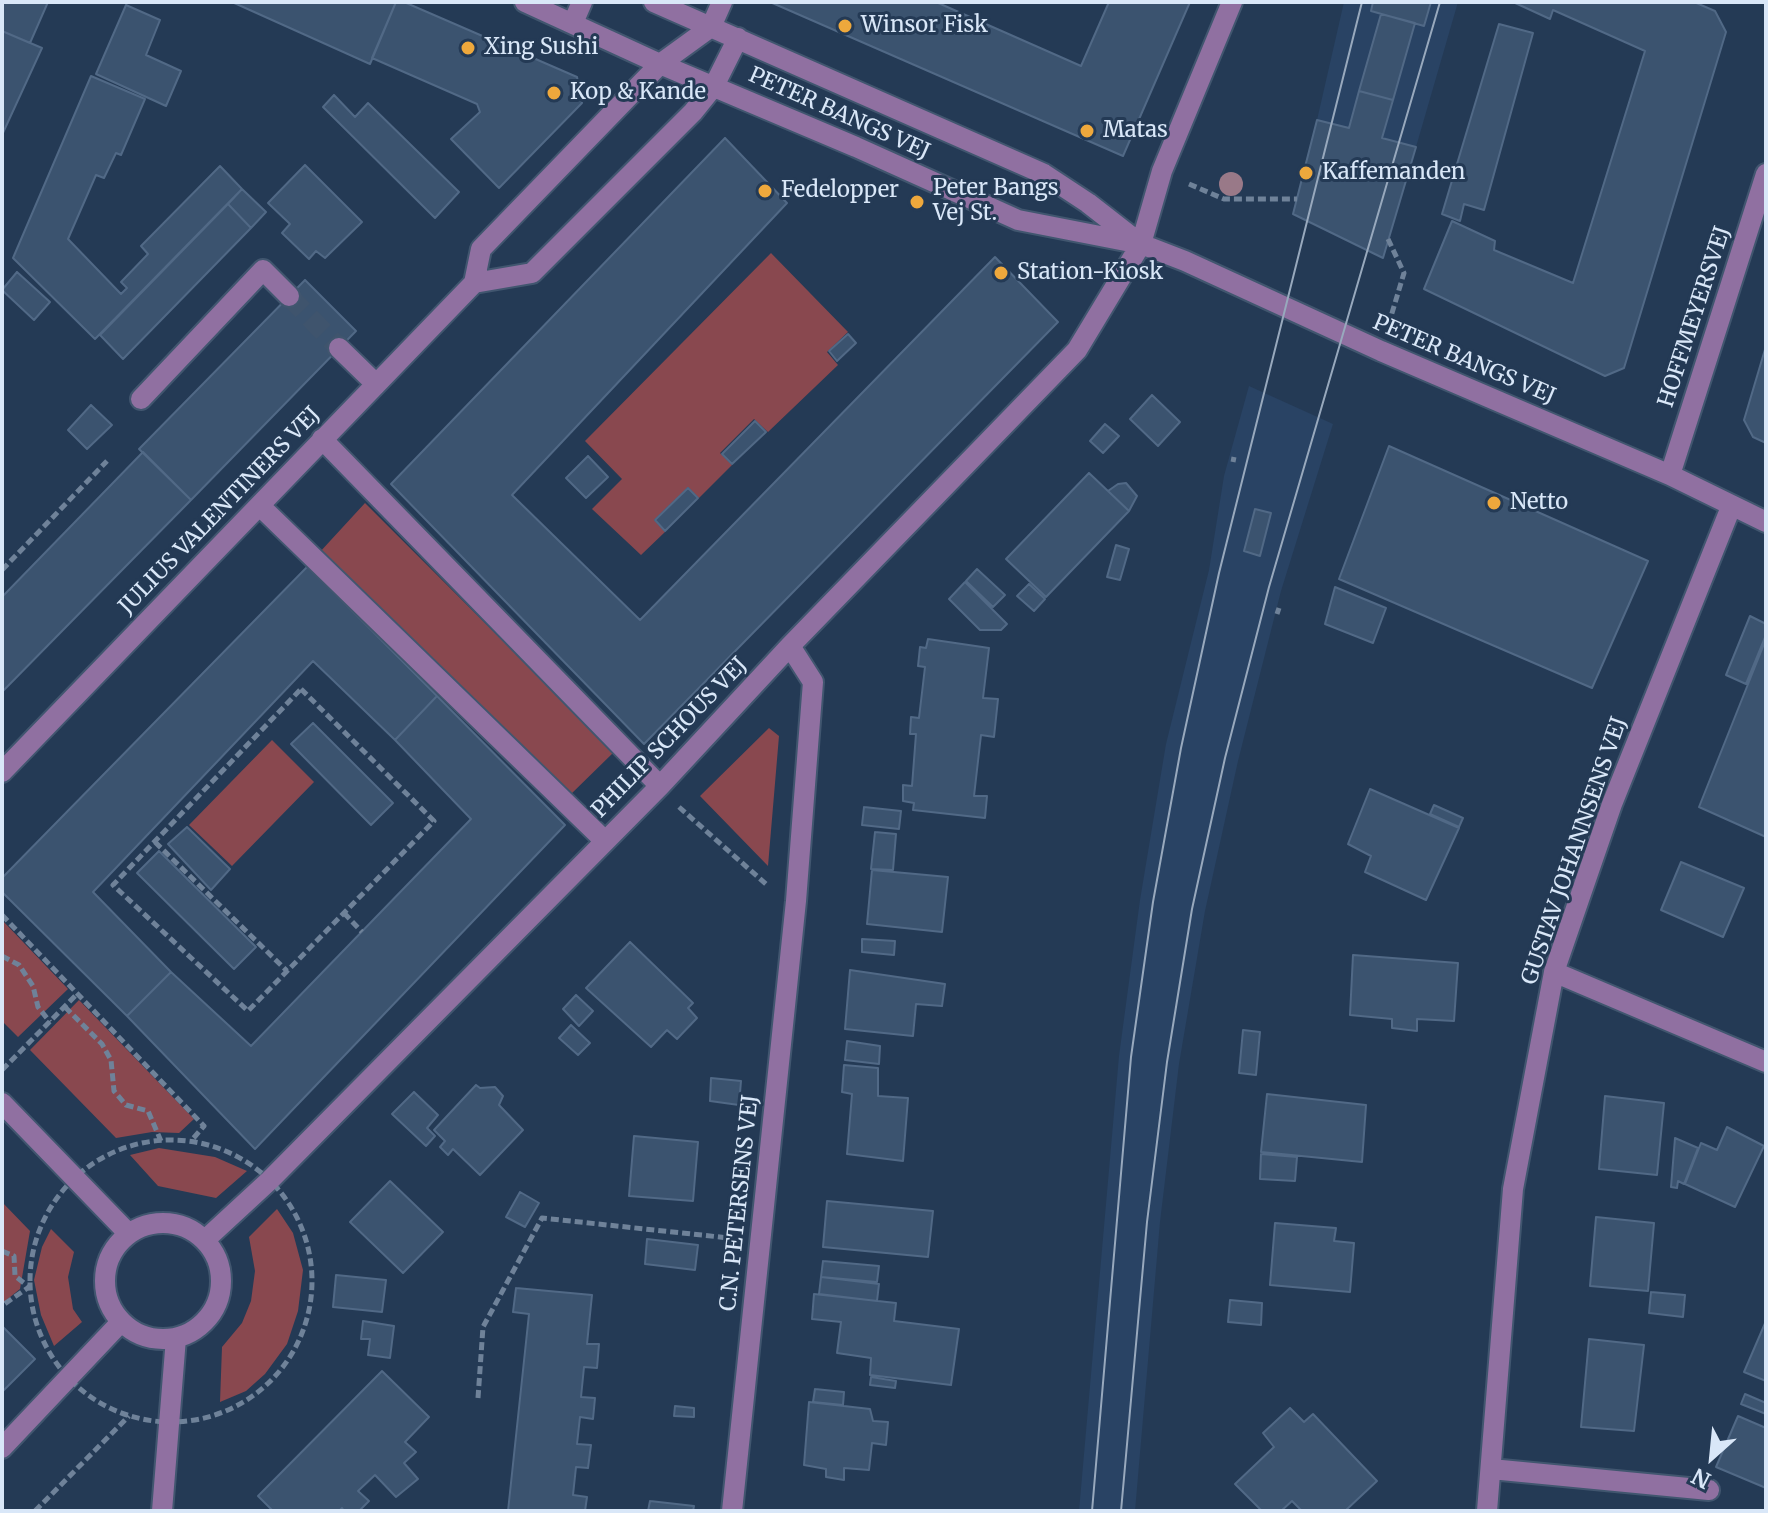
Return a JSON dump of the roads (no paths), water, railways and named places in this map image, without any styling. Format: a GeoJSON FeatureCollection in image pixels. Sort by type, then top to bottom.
{"type":"FeatureCollection","features":[{"type":"Feature","properties":{"kind":"street","name":"PETER BANGS VEJ"},"geometry":{"type":"LineString","coordinates":[[525,2],[1018,220],[1141,244],[1670,475],[1766,522]]}},
{"type":"Feature","properties":{"kind":"street"},"geometry":{"type":"LineString","coordinates":[[573,23],[582,2]]}},
{"type":"Feature","properties":{"kind":"street","name":"PETER BANGS VEJ"},"geometry":{"type":"LineString","coordinates":[[654,2],[1044,174],[1141,244]]}},
{"type":"Feature","properties":{"kind":"street"},"geometry":{"type":"LineString","coordinates":[[711,27],[722,2]]}},
{"type":"Feature","properties":{"kind":"street","name":"PHILIP SCHOUS VEJ"},"geometry":{"type":"LineString","coordinates":[[205,1240],[270,1180],[660,786],[790,646],[1077,350],[1141,244],[1162,171],[1232,2]]}},
{"type":"Feature","properties":{"kind":"street","name":"JULIUS VALENTINERS VEJ"},"geometry":{"type":"LineString","coordinates":[[2,772],[474,283],[481,249],[660,64],[711,27]]}},
{"type":"Feature","properties":{"kind":"street"},"geometry":{"type":"LineString","coordinates":[[474,283],[532,273],[693,112],[714,86],[738,38]]}},
{"type":"Feature","properties":{"kind":"street","name":"HOFFMEYERSVEJ"},"geometry":{"type":"LineString","coordinates":[[1670,475],[1766,174]]}},
{"type":"Feature","properties":{"kind":"street"},"geometry":{"type":"LineString","coordinates":[[141,399],[263,270],[289,296]]}},
{"type":"Feature","properties":{"kind":"street"},"geometry":{"type":"LineString","coordinates":[[339,348],[376,384]]}},
{"type":"Feature","properties":{"kind":"street"},"geometry":{"type":"LineString","coordinates":[[322,439],[660,786]]}},
{"type":"Feature","properties":{"kind":"street"},"geometry":{"type":"LineString","coordinates":[[260,506],[605,841]]}},
{"type":"Feature","properties":{"kind":"street","name":"GUSTAV JOHANNSENS VEJ"},"geometry":{"type":"LineString","coordinates":[[1487,1511],[1513,1189],[1554,972],[1612,804],[1731,507]]}},
{"type":"Feature","properties":{"kind":"street","name":"C.N. PETERSENS VEJ"},"geometry":{"type":"LineString","coordinates":[[732,1511],[796,901],[813,682],[790,646]]}},
{"type":"Feature","properties":{"kind":"street"},"geometry":{"type":"LineString","coordinates":[[1554,972],[1766,1062]]}},
{"type":"Feature","properties":{"kind":"street"},"geometry":{"type":"LineString","coordinates":[[2,1103],[129,1234]]}},
{"type":"Feature","properties":{"kind":"street"},"geometry":{"type":"LineString","coordinates":[[168,1223],[188,1228],[205,1240],[216,1257],[221,1278],[219,1298],[210,1316],[195,1331],[176,1338],[156,1339],[137,1334],[121,1322],[108,1301],[105,1277],[112,1253],[129,1234],[147,1225],[168,1223]]}},
{"type":"Feature","properties":{"kind":"street"},"geometry":{"type":"LineString","coordinates":[[2,1448],[121,1322]]}},
{"type":"Feature","properties":{"kind":"street"},"geometry":{"type":"LineString","coordinates":[[162,1511],[176,1338]]}},
{"type":"Feature","properties":{"kind":"street"},"geometry":{"type":"LineString","coordinates":[[1491,1469],[1709,1490]]}},
{"type":"Feature","properties":{"kind":"tunnel"},"geometry":{"type":"LineString","coordinates":[[289,296],[339,348]]}},
{"type":"Feature","properties":{"kind":"tram line"},"geometry":{"type":"LineString","coordinates":[[1092,1511],[1131,1057],[1153,902],[1181,748],[1219,573],[1362,2]]}},
{"type":"Feature","properties":{"kind":"tram line"},"geometry":{"type":"LineString","coordinates":[[1121,1511],[1147,1222],[1167,1062],[1192,909],[1225,758],[1269,587],[1440,2]]}},
{"type":"Feature","properties":{"kind":"place","name":"Winsor Fisk"},"geometry":{"type":"Point","coordinates":[845,26]}},
{"type":"Feature","properties":{"kind":"place","name":"Xing Sushi"},"geometry":{"type":"Point","coordinates":[468,48]}},
{"type":"Feature","properties":{"kind":"place","name":"Kop & Kande"},"geometry":{"type":"Point","coordinates":[554,93]}},
{"type":"Feature","properties":{"kind":"place","name":"Matas"},"geometry":{"type":"Point","coordinates":[1087,131]}},
{"type":"Feature","properties":{"kind":"place","name":"Kaffemanden"},"geometry":{"type":"Point","coordinates":[1306,173]}},
{"type":"Feature","properties":{"kind":"place","name":"Fedelopper"},"geometry":{"type":"Point","coordinates":[765,191]}},
{"type":"Feature","properties":{"kind":"place","name":"Peter Bangs Vej St."},"geometry":{"type":"Point","coordinates":[917,202]}},
{"type":"Feature","properties":{"kind":"place","name":"Station-Kiosk"},"geometry":{"type":"Point","coordinates":[1001,273]}},
{"type":"Feature","properties":{"kind":"place","name":"Netto"},"geometry":{"type":"Point","coordinates":[1494,503]}}]}
